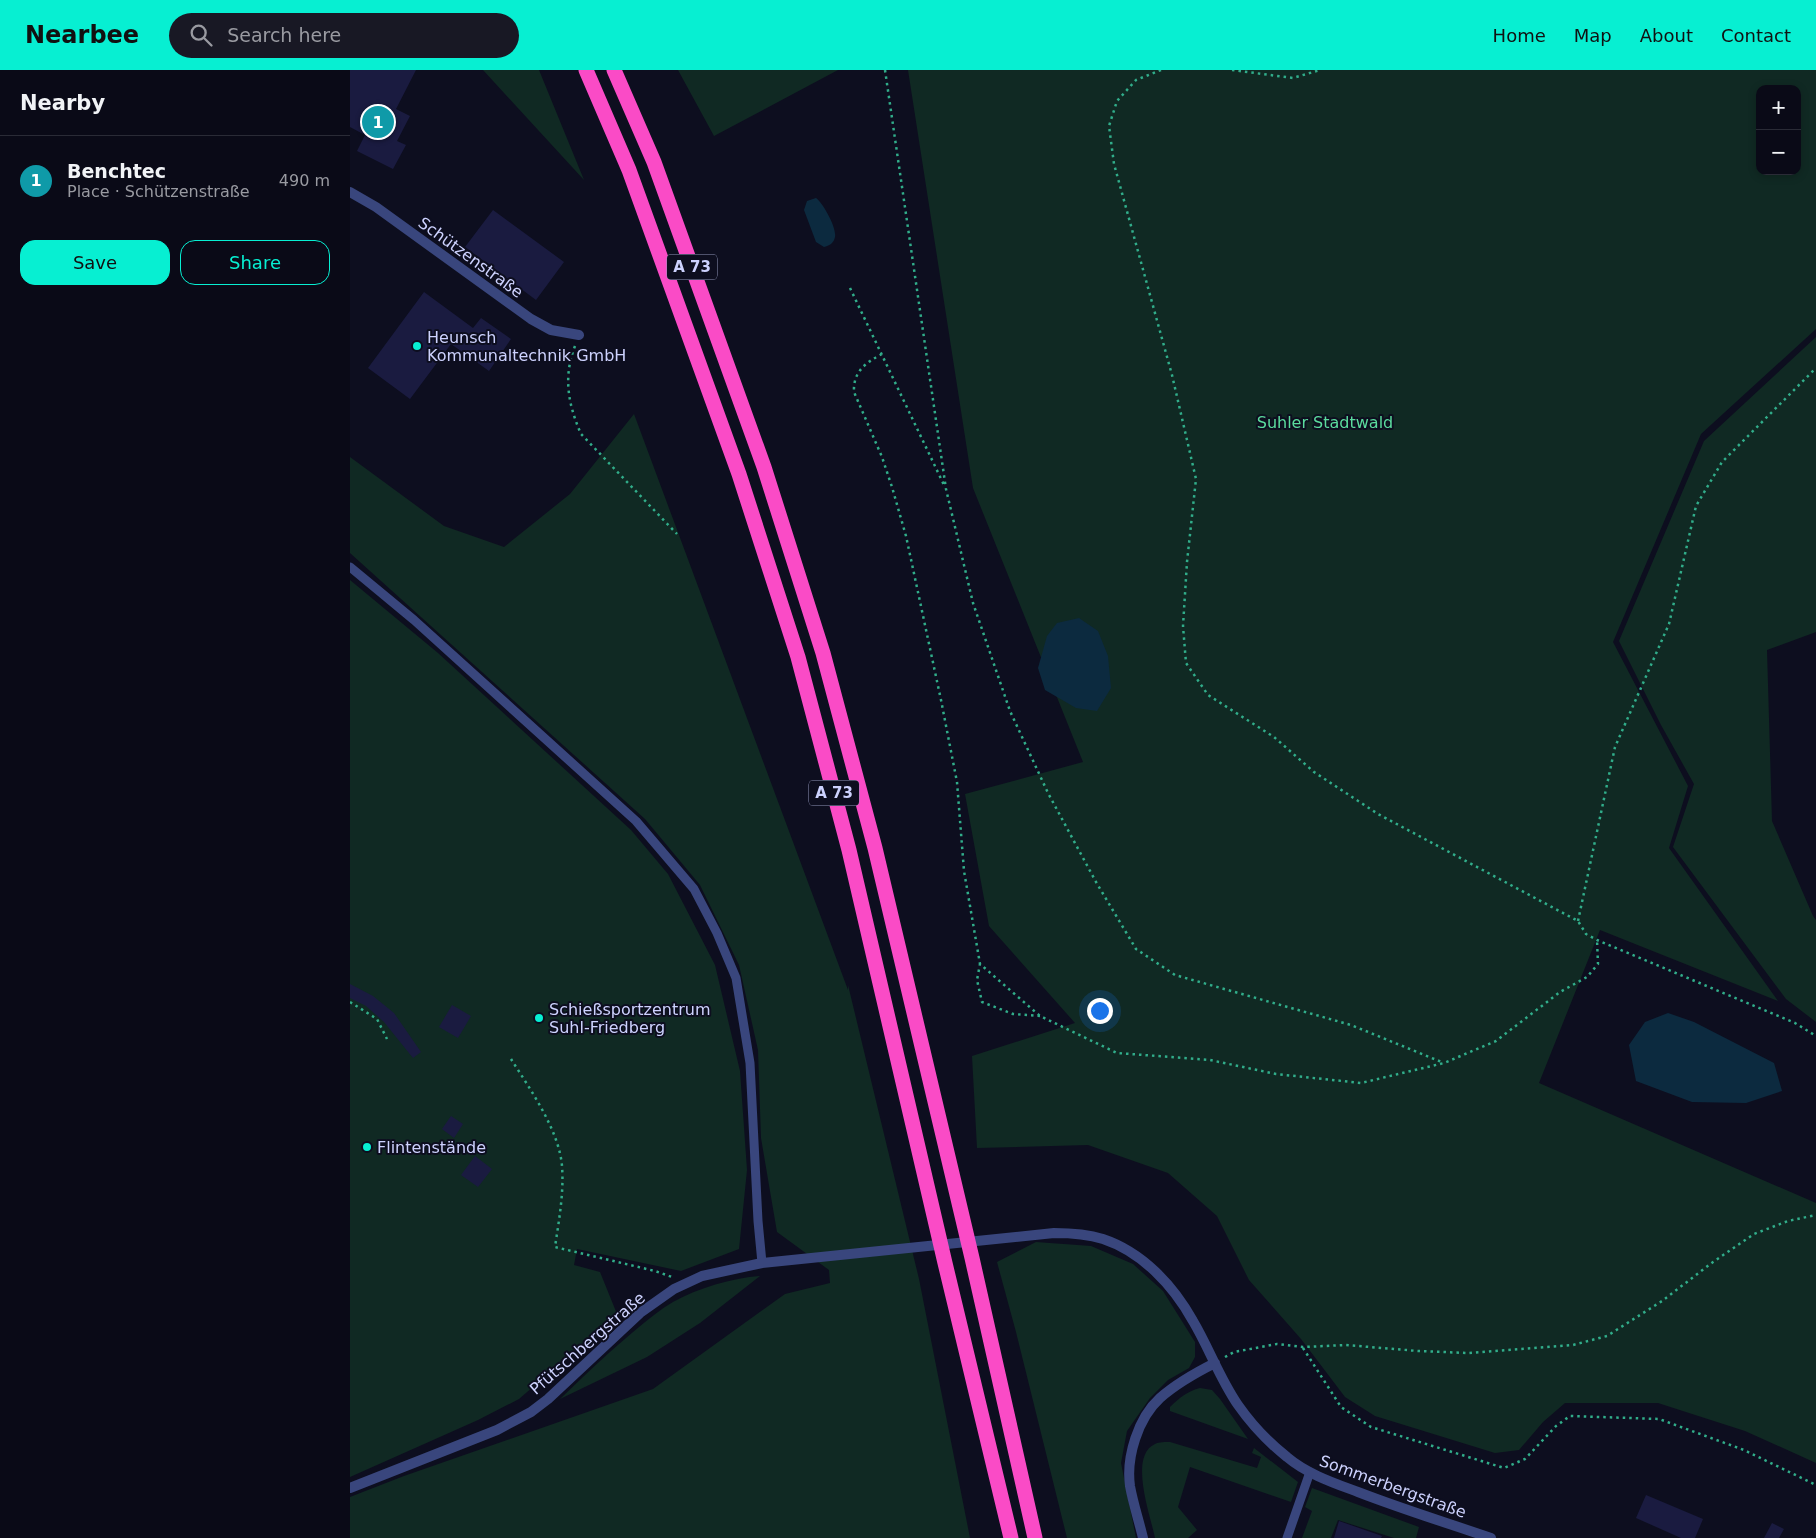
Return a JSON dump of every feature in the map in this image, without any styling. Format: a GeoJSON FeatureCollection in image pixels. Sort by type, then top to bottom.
{"type":"FeatureCollection","features":[{"type":"Feature","properties":{"kind":"highway","name":"A 73"},"geometry":{"type":"LineString","coordinates":[[586,70],[633,179],[739,474],[798,657],[850,850],[945,1263],[1011,1538]]}},
{"type":"Feature","properties":{"kind":"highway","name":"A 73"},"geometry":{"type":"LineString","coordinates":[[614,70],[654,162],[757,449],[823,654],[875,848],[972,1258],[1035,1538]]}},
{"type":"Feature","properties":{"kind":"street","name":"Schützenstraße"},"geometry":{"type":"LineString","coordinates":[[350,192],[376,207],[531,319],[551,330],[579,335]]}},
{"type":"Feature","properties":{"kind":"street","name":"Pfütschbergstraße"},"geometry":{"type":"LineString","coordinates":[[350,1488],[497,1430],[531,1412],[548,1399],[640,1313],[674,1290],[710,1274],[762,1263],[1032,1234]]}},
{"type":"Feature","properties":{"kind":"street","name":"Sommerbergstraße"},"geometry":{"type":"LineString","coordinates":[[1032,1234],[1078,1234],[1102,1239],[1123,1248],[1144,1261],[1161,1276],[1180,1300],[1193,1320],[1237,1404],[1255,1427],[1290,1459],[1310,1472],[1373,1498],[1491,1538]]}},
{"type":"Feature","properties":{"kind":"street"},"geometry":{"type":"LineString","coordinates":[[1143,1538],[1130,1486],[1129,1462],[1134,1440],[1159,1400],[1183,1380],[1214,1362]]}},
{"type":"Feature","properties":{"kind":"lane"},"geometry":{"type":"LineString","coordinates":[[350,567],[414,620],[636,821],[694,889],[717,933],[736,978],[750,1063],[762,1263]]}},
{"type":"Feature","properties":{"kind":"lane"},"geometry":{"type":"LineString","coordinates":[[1287,1538],[1310,1472]]}},
{"type":"Feature","properties":{"kind":"path"},"geometry":{"type":"LineString","coordinates":[[885,70],[946,489],[973,604],[1010,711],[1048,793],[1096,882],[1136,950],[1175,975],[1351,1025],[1444,1063]]}},
{"type":"Feature","properties":{"kind":"path"},"geometry":{"type":"LineString","coordinates":[[1161,70],[1136,80],[1117,101],[1109,126],[1114,164],[1172,375],[1196,479],[1187,562],[1183,626],[1186,663],[1208,694],[1274,737],[1314,772],[1378,814],[1578,921],[1586,934],[1597,940],[1795,1023],[1816,1036]]}},
{"type":"Feature","properties":{"kind":"path"},"geometry":{"type":"LineString","coordinates":[[1232,70],[1293,78],[1320,70]]}},
{"type":"Feature","properties":{"kind":"path"},"geometry":{"type":"LineString","coordinates":[[850,288],[946,489]]}},
{"type":"Feature","properties":{"kind":"path"},"geometry":{"type":"LineString","coordinates":[[579,335],[569,360],[568,388],[572,412],[581,434],[677,534]]}},
{"type":"Feature","properties":{"kind":"path"},"geometry":{"type":"LineString","coordinates":[[882,354],[860,368],[854,384],[854,392],[887,472],[906,536],[941,700],[956,782],[964,870],[980,964],[977,980],[982,1002],[1013,1014],[1040,1016]]}},
{"type":"Feature","properties":{"kind":"path"},"geometry":{"type":"LineString","coordinates":[[1578,921],[1615,747],[1669,624],[1696,506],[1722,462],[1816,368]]}},
{"type":"Feature","properties":{"kind":"path"},"geometry":{"type":"LineString","coordinates":[[980,964],[1040,1016],[1117,1054],[1210,1060],[1276,1074],[1361,1082],[1444,1063],[1496,1041],[1560,992],[1587,977],[1598,964],[1597,940]]}},
{"type":"Feature","properties":{"kind":"path"},"geometry":{"type":"LineString","coordinates":[[350,1002],[377,1019],[387,1039]]}},
{"type":"Feature","properties":{"kind":"path"},"geometry":{"type":"LineString","coordinates":[[511,1059],[534,1097],[558,1146],[562,1164],[563,1184],[555,1247],[655,1271],[687,1283]]}},
{"type":"Feature","properties":{"kind":"path"},"geometry":{"type":"LineString","coordinates":[[1214,1362],[1234,1352],[1277,1344],[1302,1347],[1346,1345],[1468,1353],[1573,1345],[1607,1336],[1662,1301],[1713,1262],[1754,1234],[1788,1221],[1816,1215]]}},
{"type":"Feature","properties":{"kind":"path"},"geometry":{"type":"LineString","coordinates":[[1302,1347],[1341,1407],[1371,1427],[1504,1468],[1525,1459],[1556,1426],[1570,1416],[1659,1419],[1744,1450],[1816,1485]]}},
{"type":"Feature","properties":{"kind":"green space"},"geometry":{"type":"Polygon","coordinates":[[[483,70],[539,70],[584,180],[483,70]]]}},
{"type":"Feature","properties":{"kind":"green space"},"geometry":{"type":"Polygon","coordinates":[[[678,70],[838,70],[714,136],[678,70]]]}},
{"type":"Feature","properties":{"kind":"green space","name":"Suhler Stadtwald"},"geometry":{"type":"Polygon","coordinates":[[[908,70],[1816,70],[1816,329],[1701,434],[1613,642],[1688,786],[1669,848],[1778,1001],[1600,930],[1539,1083],[1816,1203],[1816,1463],[1745,1431],[1658,1403],[1565,1403],[1543,1422],[1519,1450],[1495,1453],[1375,1416],[1345,1397],[1301,1339],[1249,1280],[1217,1216],[1168,1173],[1088,1145],[977,1148],[972,1056],[1075,1023],[989,926],[965,794],[1083,762],[973,488],[908,70]]]}},
{"type":"Feature","properties":{"kind":"green space"},"geometry":{"type":"Polygon","coordinates":[[[1816,337],[1816,632],[1767,650],[1772,821],[1816,920],[1816,1022],[1786,999],[1673,847],[1694,784],[1661,725],[1619,641],[1704,441],[1816,337]]]}},
{"type":"Feature","properties":{"kind":"green space"},"geometry":{"type":"Polygon","coordinates":[[[634,414],[848,990],[848,985],[919,1279],[970,1538],[350,1538],[350,1497],[404,1476],[653,1389],[785,1294],[830,1283],[829,1270],[777,1232],[761,1138],[758,1050],[739,965],[700,885],[645,819],[350,553],[350,457],[444,526],[504,547],[570,494],[634,414]]]}},
{"type":"Feature","properties":{"kind":"green space","name":"Schießsportzentrum Suhl-Friedberg"},"geometry":{"type":"Polygon","coordinates":[[[350,580],[438,653],[631,830],[668,874],[715,965],[740,1071],[747,1170],[739,1249],[681,1271],[577,1249],[574,1265],[600,1272],[617,1314],[519,1399],[478,1420],[350,1477],[350,580]]]}},
{"type":"Feature","properties":{"kind":"green space"},"geometry":{"type":"Polygon","coordinates":[[[1036,1242],[1091,1246],[1133,1264],[1163,1291],[1195,1342],[1195,1357],[1189,1368],[1168,1380],[1150,1398],[1127,1431],[1121,1463],[1136,1538],[1067,1538],[997,1262],[1036,1242]]]}},
{"type":"Feature","properties":{"kind":"green space"},"geometry":{"type":"Polygon","coordinates":[[[760,1276],[700,1323],[647,1357],[560,1399],[618,1344],[669,1305],[693,1292],[715,1284],[760,1276]]]}},
{"type":"Feature","properties":{"kind":"green space"},"geometry":{"type":"Polygon","coordinates":[[[1200,1388],[1212,1390],[1248,1439],[1170,1411],[1170,1407],[1180,1398],[1200,1388]]]}},
{"type":"Feature","properties":{"kind":"green space"},"geometry":{"type":"Polygon","coordinates":[[[1170,1442],[1257,1468],[1261,1457],[1252,1453],[1254,1448],[1298,1482],[1291,1502],[1190,1467],[1178,1507],[1197,1530],[1188,1538],[1155,1538],[1143,1488],[1143,1461],[1147,1451],[1155,1444],[1170,1442]]]}},
{"type":"Feature","properties":{"kind":"green space"},"geometry":{"type":"Polygon","coordinates":[[[1312,1488],[1419,1527],[1416,1538],[1394,1538],[1338,1520],[1331,1538],[1302,1538],[1312,1511],[1305,1507],[1312,1488]]]}},
{"type":"Feature","properties":{"kind":"water"},"geometry":{"type":"Polygon","coordinates":[[[816,198],[829,216],[835,233],[832,243],[824,247],[816,242],[804,210],[807,201],[816,198]]]}},
{"type":"Feature","properties":{"kind":"water"},"geometry":{"type":"Polygon","coordinates":[[[1079,618],[1098,631],[1108,656],[1111,688],[1097,711],[1076,708],[1045,690],[1038,668],[1047,636],[1057,623],[1079,618]]]}},
{"type":"Feature","properties":{"kind":"water"},"geometry":{"type":"Polygon","coordinates":[[[1668,1013],[1694,1022],[1774,1063],[1782,1091],[1746,1103],[1692,1102],[1636,1081],[1629,1045],[1645,1022],[1668,1013]]]}},
{"type":"Feature","properties":{"kind":"building"},"geometry":{"type":"Polygon","coordinates":[[[350,70],[416,70],[396,109],[410,116],[397,141],[406,145],[393,169],[357,151],[365,135],[350,127],[350,70]]]}},
{"type":"Feature","properties":{"kind":"building"},"geometry":{"type":"Polygon","coordinates":[[[493,210],[564,262],[536,300],[465,247],[493,210]]]}},
{"type":"Feature","properties":{"kind":"building","name":"Heunsch Kommunaltechnik GmbH"},"geometry":{"type":"Polygon","coordinates":[[[424,292],[473,328],[481,318],[511,339],[489,371],[451,344],[410,399],[368,368],[424,292]]]}},
{"type":"Feature","properties":{"kind":"building"},"geometry":{"type":"Polygon","coordinates":[[[350,984],[373,996],[394,1013],[421,1052],[413,1058],[384,1022],[366,1006],[350,998],[350,984]]]}},
{"type":"Feature","properties":{"kind":"building"},"geometry":{"type":"Polygon","coordinates":[[[452,1005],[471,1016],[458,1038],[439,1027],[452,1005]]]}},
{"type":"Feature","properties":{"kind":"building"},"geometry":{"type":"Polygon","coordinates":[[[451,1116],[463,1124],[454,1138],[442,1129],[451,1116]]]}},
{"type":"Feature","properties":{"kind":"building"},"geometry":{"type":"Polygon","coordinates":[[[475,1156],[492,1169],[478,1187],[461,1175],[475,1156]]]}},
{"type":"Feature","properties":{"kind":"building"},"geometry":{"type":"Polygon","coordinates":[[[1646,1495],[1703,1519],[1695,1538],[1681,1538],[1636,1518],[1646,1495]]]}},
{"type":"Feature","properties":{"kind":"building"},"geometry":{"type":"Polygon","coordinates":[[[1339,1521],[1382,1536],[1381,1538],[1334,1538],[1339,1521]]]}},
{"type":"Feature","properties":{"kind":"building"},"geometry":{"type":"Polygon","coordinates":[[[1772,1523],[1784,1529],[1779,1538],[1764,1538],[1772,1523]]]}},
{"type":"Feature","properties":{"kind":"place","name":"Benchtec"},"geometry":{"type":"Point","coordinates":[378,122]}},
{"type":"Feature","properties":{"kind":"place","name":"Heunsch Kommunaltechnik GmbH"},"geometry":{"type":"Point","coordinates":[417,346]}},
{"type":"Feature","properties":{"kind":"place","name":"Schießsportzentrum Suhl-Friedberg"},"geometry":{"type":"Point","coordinates":[539,1018]}},
{"type":"Feature","properties":{"kind":"place","name":"Flintenstände"},"geometry":{"type":"Point","coordinates":[367,1147]}}]}
